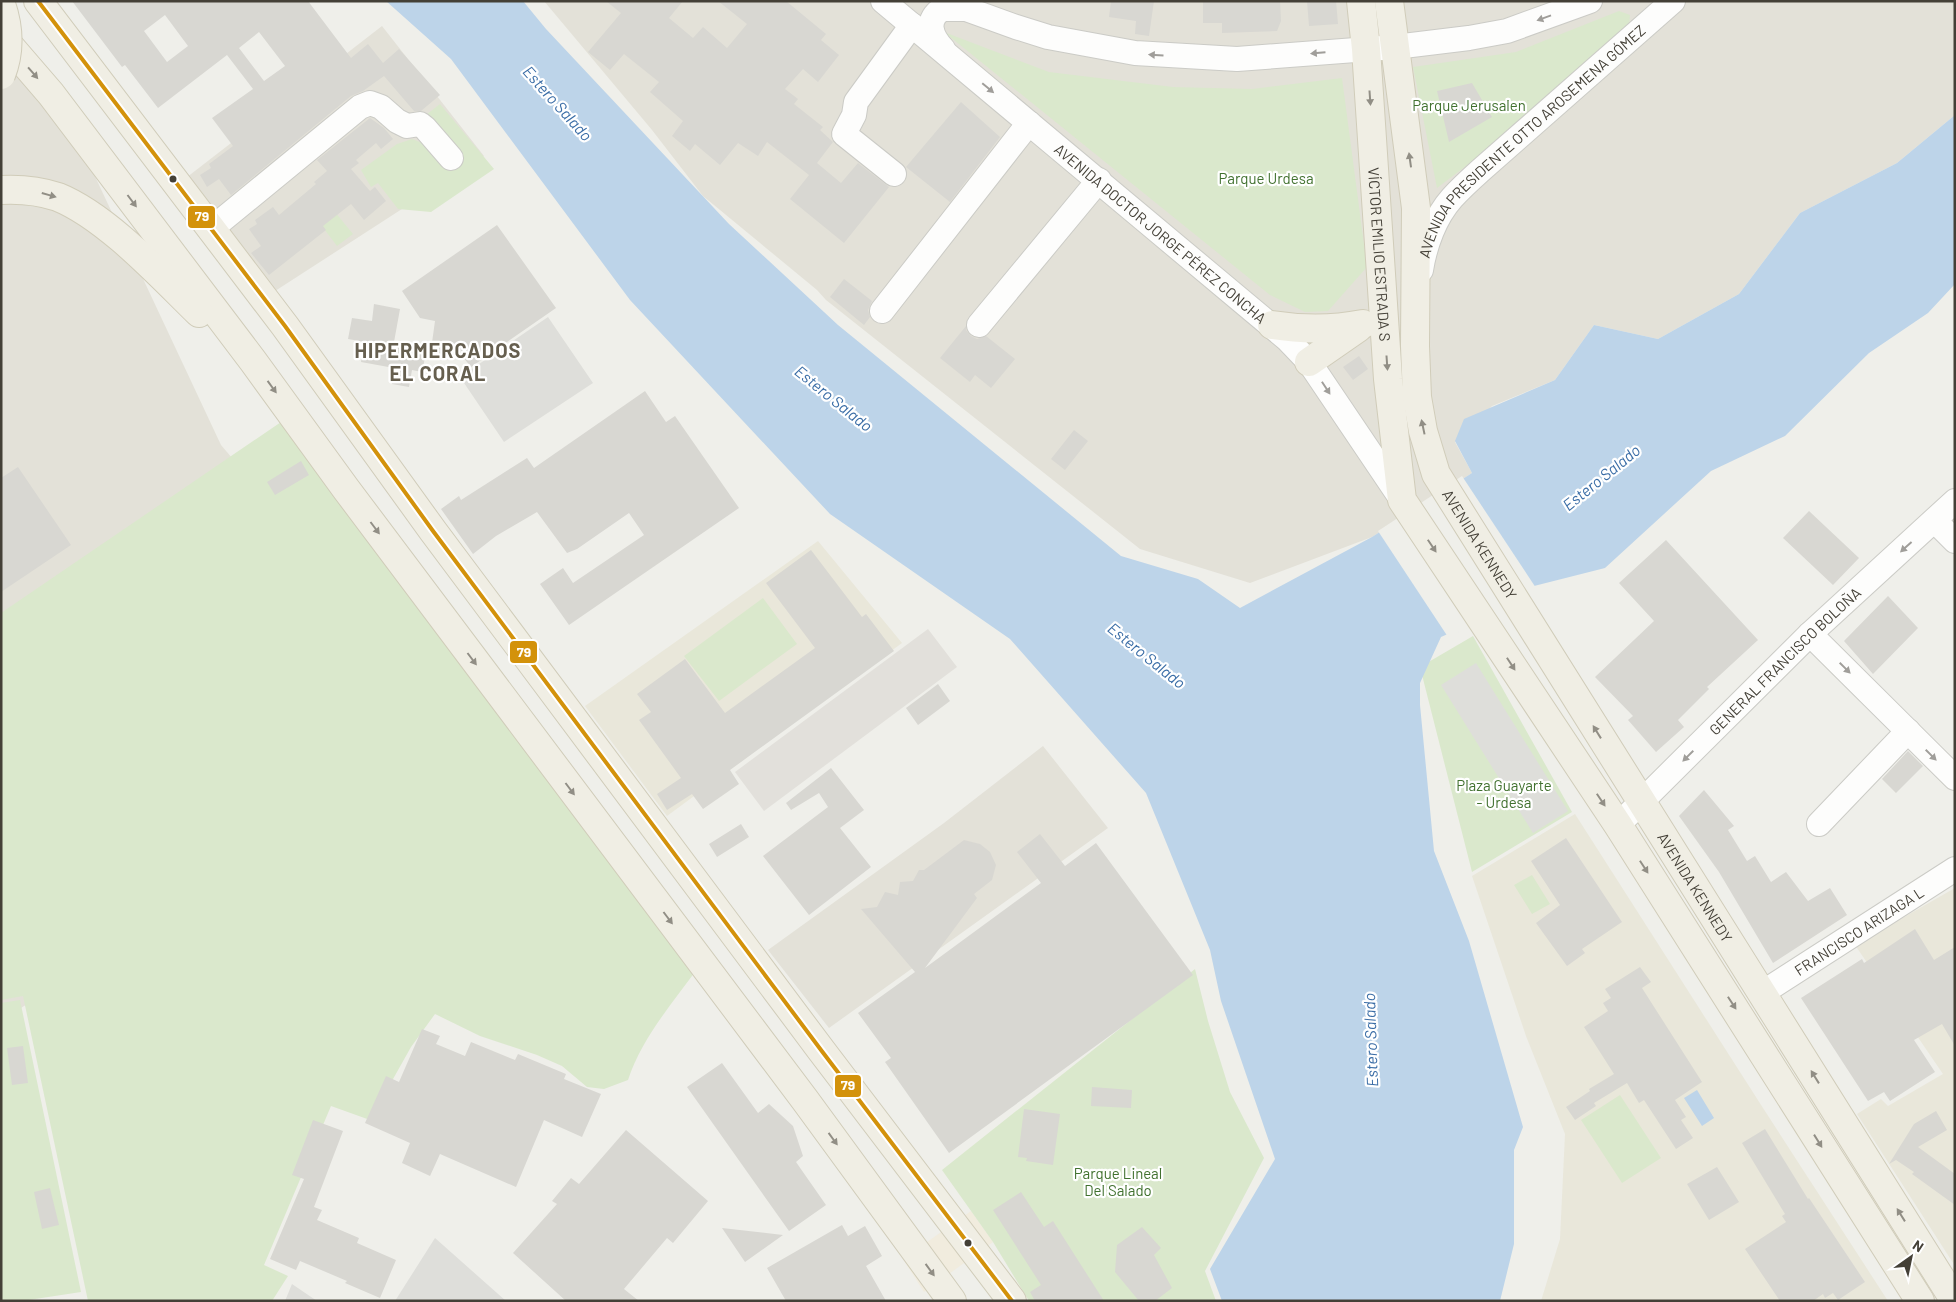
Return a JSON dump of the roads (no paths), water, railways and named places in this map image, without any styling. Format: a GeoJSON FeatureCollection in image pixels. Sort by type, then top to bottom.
{"type":"FeatureCollection","features":[{"type":"Feature","properties":{"kind":"main road"},"geometry":{"type":"LineString","coordinates":[[38,1],[210,230],[285,326],[433,531],[1012,1301]]}},
{"type":"Feature","properties":{"kind":"main road","name":"VÍCTOR EMILIO ESTRADA S"},"geometry":{"type":"LineString","coordinates":[[1361,1],[1366,49],[1374,319],[1388,379],[1403,503]]}},
{"type":"Feature","properties":{"kind":"main road","name":"VÍCTOR EMILIO ESTRADA S"},"geometry":{"type":"LineString","coordinates":[[1389,1],[1416,208],[1415,346],[1417,397],[1423,431],[1436,474]]}},
{"type":"Feature","properties":{"kind":"main road"},"geometry":{"type":"LineString","coordinates":[[1,4],[7,30],[5,60],[1,75]]}},
{"type":"Feature","properties":{"kind":"main road"},"geometry":{"type":"LineString","coordinates":[[1,36],[51,94],[253,361],[346,490],[799,1092],[952,1301]]}},
{"type":"Feature","properties":{"kind":"main road"},"geometry":{"type":"LineString","coordinates":[[1,190],[16,189],[40,192],[77,206],[124,242],[253,361]]}},
{"type":"Feature","properties":{"kind":"main road"},"geometry":{"type":"LineString","coordinates":[[1272,324],[1317,330],[1343,328],[1374,319]]}},
{"type":"Feature","properties":{"kind":"main road"},"geometry":{"type":"LineString","coordinates":[[1309,362],[1374,319]]}},
{"type":"Feature","properties":{"kind":"main road","name":"AVENIDA KENNEDY"},"geometry":{"type":"LineString","coordinates":[[1436,474],[1955,1301]]}},
{"type":"Feature","properties":{"kind":"main road","name":"AVENIDA KENNEDY"},"geometry":{"type":"LineString","coordinates":[[1403,503],[1485,623],[1618,826],[1920,1301]]}},
{"type":"Feature","properties":{"kind":"street","name":"AVENIDA DOCTOR JORGE PÉREZ CONCHA"},"geometry":{"type":"LineString","coordinates":[[883,1],[1272,324],[1309,362],[1403,503]]}},
{"type":"Feature","properties":{"kind":"street"},"geometry":{"type":"LineString","coordinates":[[956,62],[938,43],[930,28],[932,19],[942,9],[954,5],[1048,37],[1135,54],[1237,59],[1366,49],[1469,38],[1507,31],[1590,1]]}},
{"type":"Feature","properties":{"kind":"street"},"geometry":{"type":"LineString","coordinates":[[1637,32],[1645,24],[1648,13],[1644,1]]}},
{"type":"Feature","properties":{"kind":"street","name":"AVENIDA PRESIDENTE OTTO AROSEMENA GÓMEZ"},"geometry":{"type":"LineString","coordinates":[[1416,296],[1423,258],[1434,227],[1451,199],[1481,170],[1672,1]]}},
{"type":"Feature","properties":{"kind":"street"},"geometry":{"type":"LineString","coordinates":[[894,174],[844,134],[854,116],[856,102],[912,25]]}},
{"type":"Feature","properties":{"kind":"street"},"geometry":{"type":"LineString","coordinates":[[210,230],[360,107],[370,103],[381,107],[407,126],[420,124],[451,158]]}},
{"type":"Feature","properties":{"kind":"street"},"geometry":{"type":"LineString","coordinates":[[882,311],[1029,123]]}},
{"type":"Feature","properties":{"kind":"street"},"geometry":{"type":"LineString","coordinates":[[979,325],[1099,180]]}},
{"type":"Feature","properties":{"kind":"street","name":"GENERAL FRANCISCO BOLOÑA"},"geometry":{"type":"LineString","coordinates":[[1618,826],[1810,634],[1955,502]]}},
{"type":"Feature","properties":{"kind":"street"},"geometry":{"type":"LineString","coordinates":[[1935,521],[1955,541]]}},
{"type":"Feature","properties":{"kind":"street"},"geometry":{"type":"LineString","coordinates":[[1810,634],[1955,778]]}},
{"type":"Feature","properties":{"kind":"street"},"geometry":{"type":"LineString","coordinates":[[1819,824],[1908,731]]}},
{"type":"Feature","properties":{"kind":"street","name":"FRANCISCO ARIZAGA L"},"geometry":{"type":"LineString","coordinates":[[1762,993],[1955,868]]}},
{"type":"Feature","properties":{"kind":"water","name":"Estero Salado"},"geometry":{"type":"Polygon","coordinates":[[[386,1],[523,1],[546,29],[729,224],[838,325],[1121,556],[1198,579],[1240,608],[1372,537],[1472,473],[1455,441],[1464,419],[1555,380],[1594,325],[1658,339],[1739,294],[1800,213],[1897,163],[1955,115],[1955,284],[1928,313],[1869,353],[1785,436],[1711,471],[1605,568],[1534,586],[1468,625],[1441,637],[1420,683],[1420,705],[1434,851],[1469,941],[1523,1127],[1514,1150],[1514,1244],[1500,1301],[1222,1301],[1210,1269],[1275,1159],[1221,1001],[1210,950],[1146,793],[1010,639],[830,514],[630,300],[451,59],[386,1]]]}},
{"type":"Feature","properties":{"kind":"water"},"geometry":{"type":"Polygon","coordinates":[[[1697,1090],[1714,1118],[1702,1126],[1684,1098],[1697,1090]]]}},
{"type":"Feature","properties":{"kind":"district","name":"HIPERMERCADOS EL CORAL"},"geometry":{"type":"Point","coordinates":[438,362]}},
{"type":"Feature","properties":{"kind":"park label","name":"Parque Jerusalen"},"geometry":{"type":"Point","coordinates":[1469,105]}},
{"type":"Feature","properties":{"kind":"park label","name":"Parque Urdesa"},"geometry":{"type":"Point","coordinates":[1266,178]}},
{"type":"Feature","properties":{"kind":"park label","name":"Plaza Guayarte - Urdesa"},"geometry":{"type":"Point","coordinates":[1504,794]}},
{"type":"Feature","properties":{"kind":"park label","name":"Parque Lineal Del Salado"},"geometry":{"type":"Point","coordinates":[1118,1182]}}]}
